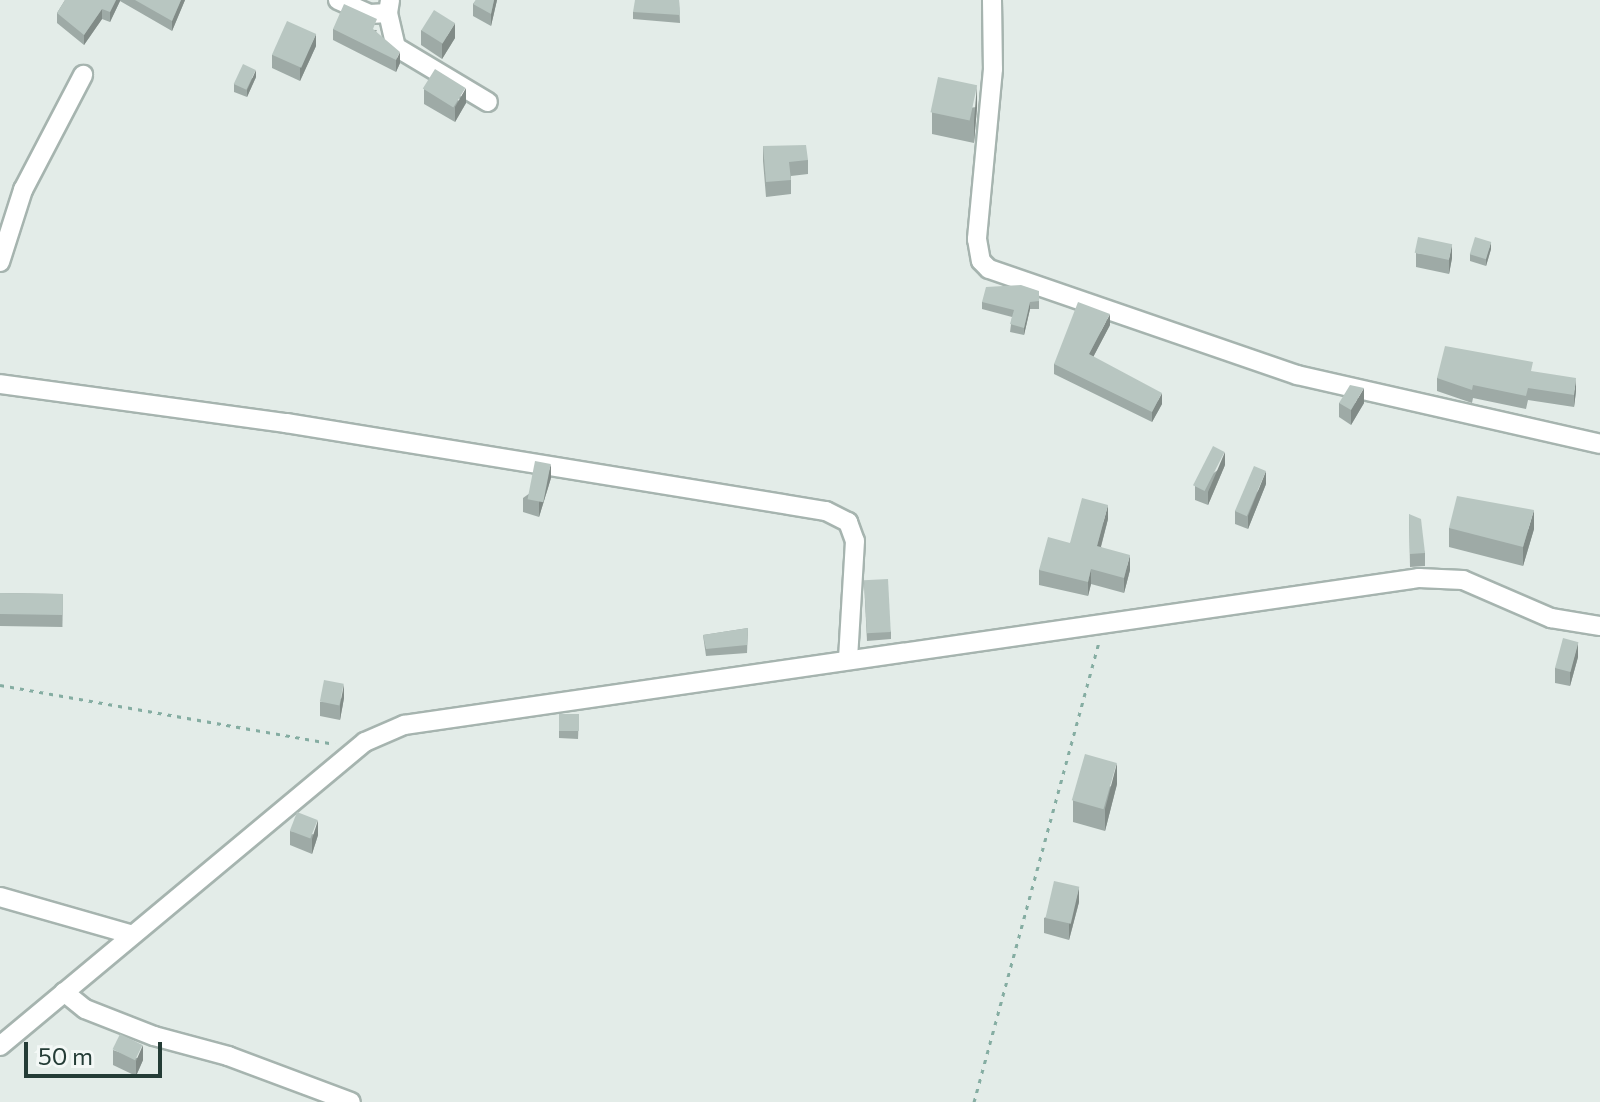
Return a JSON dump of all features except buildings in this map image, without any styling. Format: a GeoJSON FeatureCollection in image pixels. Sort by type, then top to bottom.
{"type":"FeatureCollection","features":[{"type":"Feature","properties":{"kind":"street"},"geometry":{"type":"LineString","coordinates":[[338,0],[363,12],[389,6],[396,47],[488,102]]}},
{"type":"Feature","properties":{"kind":"street"},"geometry":{"type":"LineString","coordinates":[[992,0],[993,69],[977,239],[981,261],[989,269],[1297,375],[1600,444]]}},
{"type":"Feature","properties":{"kind":"street"},"geometry":{"type":"LineString","coordinates":[[0,262],[23,190],[83,75]]}},
{"type":"Feature","properties":{"kind":"street"},"geometry":{"type":"LineString","coordinates":[[0,384],[286,423],[826,511],[848,522],[855,541],[848,660]]}},
{"type":"Feature","properties":{"kind":"street"},"geometry":{"type":"LineString","coordinates":[[0,1046],[73,1000],[133,935],[357,748],[404,725],[1446,577],[1551,618],[1600,626]]}},
{"type":"Feature","properties":{"kind":"street"},"geometry":{"type":"LineString","coordinates":[[0,897],[133,935]]}},
{"type":"Feature","properties":{"kind":"street"},"geometry":{"type":"LineString","coordinates":[[73,1000],[351,1102]]}},
{"type":"Feature","properties":{"kind":"path"},"geometry":{"type":"LineString","coordinates":[[974,1102],[1101,649],[1091,627]]}},
{"type":"Feature","properties":{"kind":"path"},"geometry":{"type":"LineString","coordinates":[[0,685],[357,748]]}}]}
